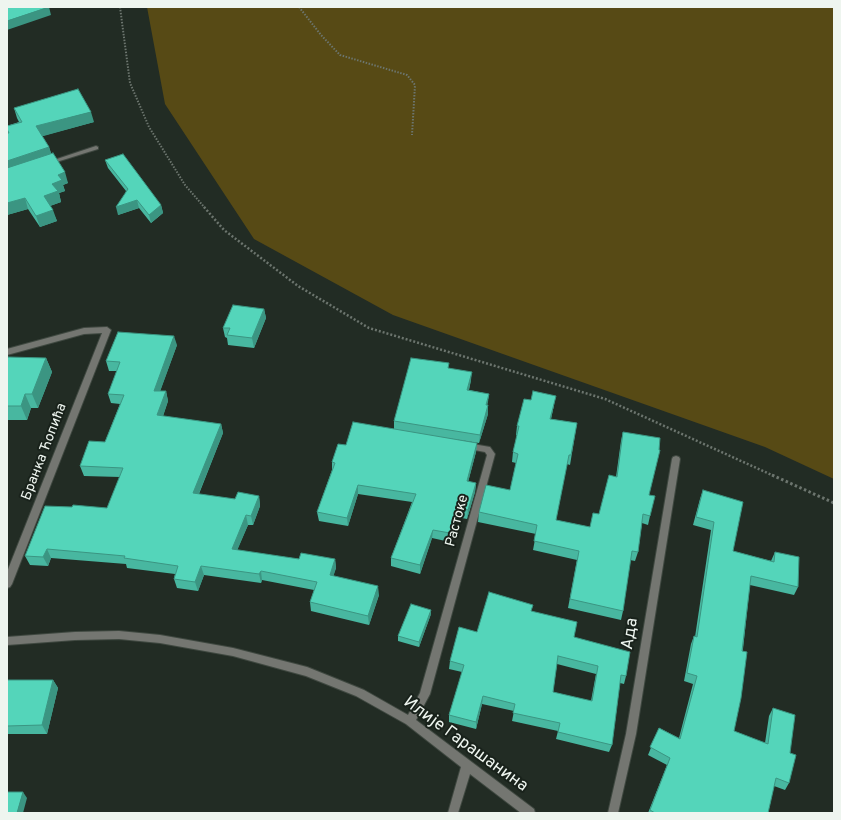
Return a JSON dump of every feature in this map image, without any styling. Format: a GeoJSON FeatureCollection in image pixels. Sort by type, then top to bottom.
{"type":"FeatureCollection","features":[{"type":"Feature","properties":{"kind":"street"},"geometry":{"type":"LineString","coordinates":[[44,164],[96,148]]}},
{"type":"Feature","properties":{"kind":"street","name":"Бранка Ћопића"},"geometry":{"type":"LineString","coordinates":[[7,352],[84,331],[107,330],[7,584]]}},
{"type":"Feature","properties":{"kind":"street","name":"Растоке"},"geometry":{"type":"LineString","coordinates":[[410,721],[425,694],[491,454],[487,449],[456,444]]}},
{"type":"Feature","properties":{"kind":"street","name":"Ада"},"geometry":{"type":"LineString","coordinates":[[613,813],[631,734],[676,459]]}},
{"type":"Feature","properties":{"kind":"street","name":"Илије Гарашанина"},"geometry":{"type":"LineString","coordinates":[[7,641],[75,636],[119,635],[233,652],[308,672],[360,693],[410,721],[530,813]]}},
{"type":"Feature","properties":{"kind":"street"},"geometry":{"type":"LineString","coordinates":[[453,813],[467,766]]}},
{"type":"Feature","properties":{"kind":"path"},"geometry":{"type":"LineString","coordinates":[[120,7],[130,83],[149,127],[185,185],[224,230],[298,286],[369,328],[605,399],[834,503]]}},
{"type":"Feature","properties":{"kind":"path"},"geometry":{"type":"LineString","coordinates":[[299,7],[321,35],[340,55],[407,75],[415,85],[412,135]]}},
{"type":"Feature","properties":{"kind":"shaded area"},"geometry":{"type":"Polygon","coordinates":[[[147,7],[834,7],[834,479],[765,447],[393,315],[254,239],[165,104],[147,7]]]}},
{"type":"Feature","properties":{"kind":"building"},"geometry":{"type":"Polygon","coordinates":[[[7,7],[49,7],[7,21],[7,7]]]}},
{"type":"Feature","properties":{"kind":"building"},"geometry":{"type":"Polygon","coordinates":[[[78,89],[91,112],[36,126],[49,147],[7,161],[7,133],[9,133],[7,126],[22,122],[14,108],[78,89]]]}},
{"type":"Feature","properties":{"kind":"building"},"geometry":{"type":"Polygon","coordinates":[[[53,153],[65,172],[58,175],[62,180],[52,184],[58,191],[44,196],[53,210],[36,216],[25,198],[7,203],[7,168],[53,153]]]}},
{"type":"Feature","properties":{"kind":"building"},"geometry":{"type":"Polygon","coordinates":[[[123,154],[161,205],[149,215],[137,200],[116,207],[128,189],[105,160],[123,154]]]}},
{"type":"Feature","properties":{"kind":"building"},"geometry":{"type":"Polygon","coordinates":[[[233,305],[264,309],[252,338],[227,335],[230,328],[223,328],[233,305]]]}},
{"type":"Feature","properties":{"kind":"building"},"geometry":{"type":"Polygon","coordinates":[[[118,332],[174,336],[154,391],[166,391],[157,415],[221,424],[193,493],[235,499],[238,492],[259,496],[251,516],[246,515],[232,549],[299,559],[301,553],[335,559],[330,575],[378,586],[368,616],[310,602],[317,582],[261,571],[259,574],[201,566],[195,582],[174,579],[178,566],[124,558],[125,556],[47,549],[43,557],[25,556],[45,506],[72,507],[73,505],[107,508],[123,468],[80,466],[89,441],[105,442],[124,395],[108,394],[120,362],[106,361],[118,332]]]}},
{"type":"Feature","properties":{"kind":"building"},"geometry":{"type":"Polygon","coordinates":[[[8,357],[46,358],[32,394],[25,394],[21,406],[7,406],[8,357]]]}},
{"type":"Feature","properties":{"kind":"building"},"geometry":{"type":"Polygon","coordinates":[[[411,358],[449,363],[448,368],[472,372],[467,390],[489,394],[486,405],[488,405],[480,435],[394,421],[411,358]]]}},
{"type":"Feature","properties":{"kind":"building"},"geometry":{"type":"Polygon","coordinates":[[[533,391],[556,396],[550,419],[577,423],[556,520],[590,527],[593,513],[599,514],[609,475],[617,477],[623,432],[660,438],[660,450],[649,495],[655,496],[650,516],[643,514],[638,552],[632,551],[623,611],[570,599],[579,551],[534,541],[537,525],[479,512],[486,485],[510,490],[518,454],[513,452],[519,426],[517,426],[524,399],[531,400],[533,391]]]}},
{"type":"Feature","properties":{"kind":"building"},"geometry":{"type":"Polygon","coordinates":[[[353,422],[477,443],[467,481],[476,483],[468,510],[457,508],[450,533],[433,530],[420,565],[391,558],[416,494],[358,485],[347,518],[317,512],[335,463],[332,462],[338,444],[346,445],[353,422]]]}},
{"type":"Feature","properties":{"kind":"building"},"geometry":{"type":"Polygon","coordinates":[[[703,490],[743,502],[733,551],[774,562],[775,552],[799,557],[798,587],[751,576],[742,651],[747,652],[741,698],[734,731],[768,744],[773,708],[795,715],[790,753],[796,755],[789,783],[776,778],[768,813],[655,813],[650,810],[670,758],[650,747],[659,728],[680,739],[697,676],[687,673],[694,636],[697,637],[714,522],[696,517],[703,490]]]}},
{"type":"Feature","properties":{"kind":"building"},"geometry":{"type":"Polygon","coordinates":[[[489,592],[533,605],[531,611],[577,622],[574,637],[630,652],[626,676],[621,675],[612,745],[558,732],[560,723],[513,713],[515,704],[483,696],[476,722],[449,715],[464,665],[450,661],[459,627],[477,632],[489,592]],[[558,656],[553,692],[592,701],[598,666],[558,656]]]}},
{"type":"Feature","properties":{"kind":"building"},"geometry":{"type":"Polygon","coordinates":[[[411,604],[431,610],[419,642],[398,636],[411,604]]]}},
{"type":"Feature","properties":{"kind":"building"},"geometry":{"type":"Polygon","coordinates":[[[7,680],[53,680],[42,725],[7,726],[7,680]]]}},
{"type":"Feature","properties":{"kind":"building"},"geometry":{"type":"Polygon","coordinates":[[[7,792],[23,792],[17,813],[7,813],[7,792]]]}}]}
